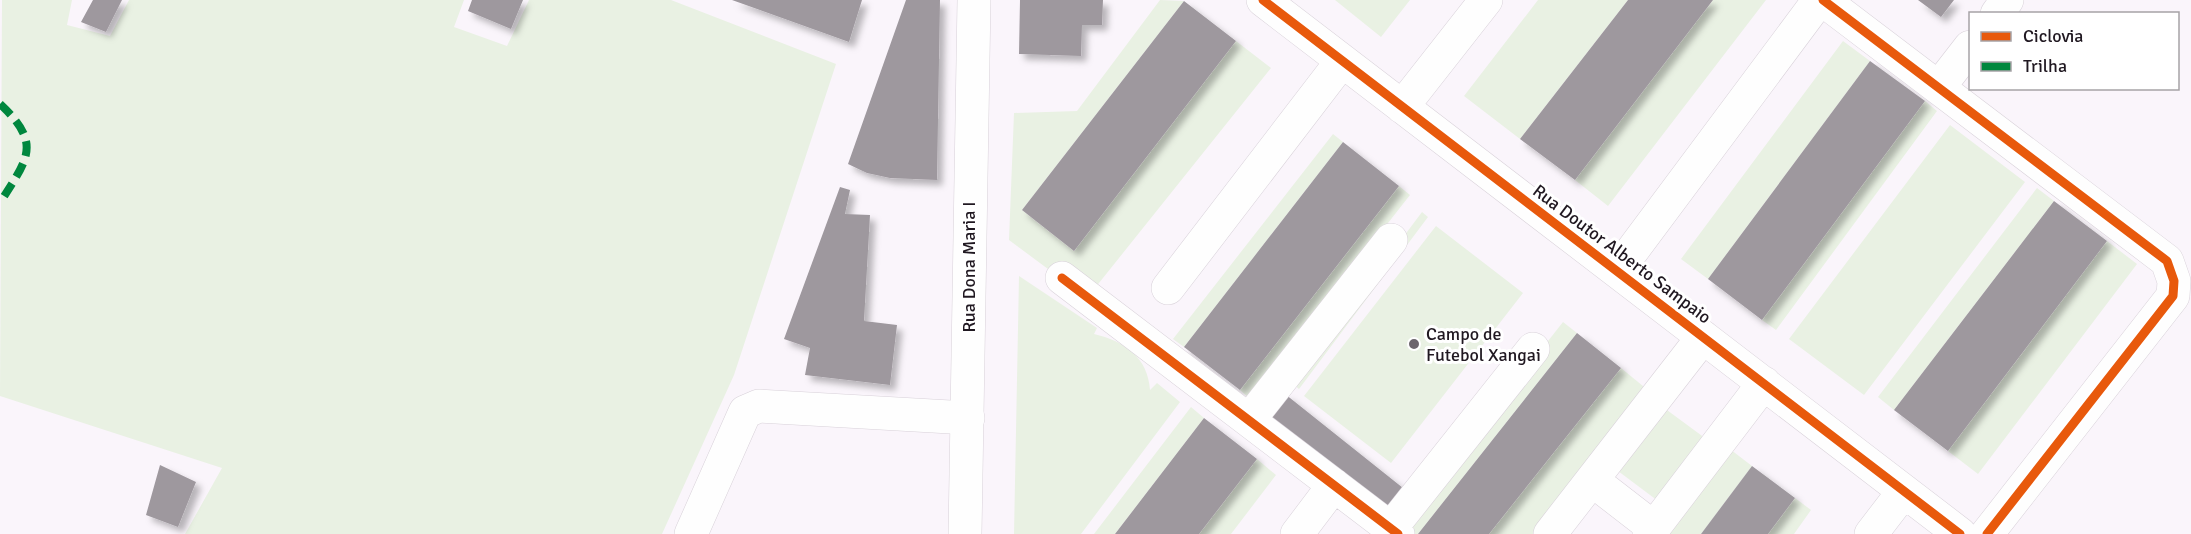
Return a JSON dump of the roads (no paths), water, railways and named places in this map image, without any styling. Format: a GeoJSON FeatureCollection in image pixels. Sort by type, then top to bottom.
{"type":"FeatureCollection","features":[{"type":"Feature","properties":{"kind":"street","name":"Rua Dona Maria I"},"geometry":{"type":"LineString","coordinates":[[965,534],[974,0]]}},
{"type":"Feature","properties":{"kind":"street","name":"Rua Doutor Alberto Sampaio"},"geometry":{"type":"LineString","coordinates":[[1263,0],[1960,534]]}},
{"type":"Feature","properties":{"kind":"street"},"geometry":{"type":"LineString","coordinates":[[1402,106],[1486,0]]}},
{"type":"Feature","properties":{"kind":"street"},"geometry":{"type":"LineString","coordinates":[[1617,271],[1819,0]]}},
{"type":"Feature","properties":{"kind":"street"},"geometry":{"type":"LineString","coordinates":[[1823,0],[2167,261],[2174,281],[2173,296],[1987,534]]}},
{"type":"Feature","properties":{"kind":"street"},"geometry":{"type":"LineString","coordinates":[[1939,87],[1969,50]]}},
{"type":"Feature","properties":{"kind":"street"},"geometry":{"type":"LineString","coordinates":[[1168,288],[1342,61]]}},
{"type":"Feature","properties":{"kind":"street"},"geometry":{"type":"LineString","coordinates":[[1249,420],[1391,240]]}},
{"type":"Feature","properties":{"kind":"street"},"geometry":{"type":"LineString","coordinates":[[1062,278],[1395,531],[1533,349]]}},
{"type":"Feature","properties":{"kind":"street"},"geometry":{"type":"LineString","coordinates":[[1550,534],[1703,337]]}},
{"type":"Feature","properties":{"kind":"street"},"geometry":{"type":"LineString","coordinates":[[1592,480],[1652,531],[1764,383]]}},
{"type":"Feature","properties":{"kind":"street"},"geometry":{"type":"LineString","coordinates":[[691,534],[745,412],[759,406],[968,418]]}},
{"type":"Feature","properties":{"kind":"street"},"geometry":{"type":"LineString","coordinates":[[1297,534],[1334,485]]}},
{"type":"Feature","properties":{"kind":"street"},"geometry":{"type":"LineString","coordinates":[[1871,534],[1904,490]]}},
{"type":"Feature","properties":{"kind":"place","name":"Campo de Futebol Xangai"},"geometry":{"type":"Point","coordinates":[1414,344]}}]}
